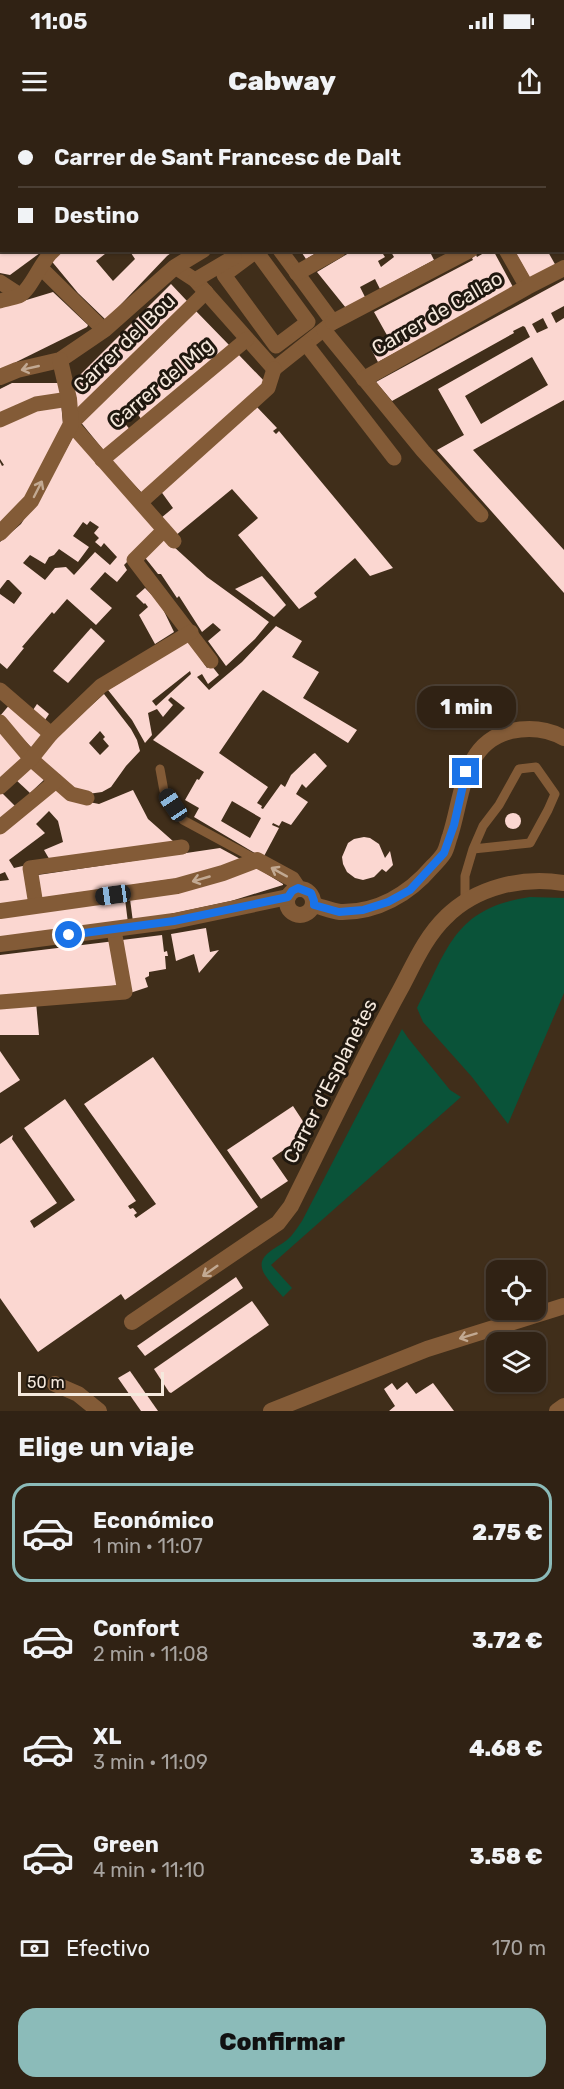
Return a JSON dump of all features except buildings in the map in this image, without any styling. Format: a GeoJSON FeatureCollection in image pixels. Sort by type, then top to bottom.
{"type":"FeatureCollection","features":[{"type":"Feature","properties":{"kind":"street"},"geometry":{"type":"LineString","coordinates":[[0,301],[20,295],[51,252]]}},
{"type":"Feature","properties":{"kind":"street"},"geometry":{"type":"LineString","coordinates":[[0,377],[17,370],[60,360],[104,330],[175,267],[200,252]]}},
{"type":"Feature","properties":{"kind":"street"},"geometry":{"type":"LineString","coordinates":[[195,280],[242,252]]}},
{"type":"Feature","properties":{"kind":"street"},"geometry":{"type":"LineString","coordinates":[[255,252],[224,275],[276,345],[308,322],[257,252]]}},
{"type":"Feature","properties":{"kind":"street"},"geometry":{"type":"LineString","coordinates":[[281,252],[364,379],[423,451],[481,515]]}},
{"type":"Feature","properties":{"kind":"street"},"geometry":{"type":"LineString","coordinates":[[297,273],[334,252]]}},
{"type":"Feature","properties":{"kind":"street"},"geometry":{"type":"LineString","coordinates":[[141,502],[268,388],[274,369],[328,326],[466,252]]}},
{"type":"Feature","properties":{"kind":"street"},"geometry":{"type":"LineString","coordinates":[[507,252],[527,287]]}},
{"type":"Feature","properties":{"kind":"street"},"geometry":{"type":"LineString","coordinates":[[175,267],[195,280],[274,369]]}},
{"type":"Feature","properties":{"kind":"street"},"geometry":{"type":"LineString","coordinates":[[41,268],[104,330]]}},
{"type":"Feature","properties":{"kind":"street","name":"Carrer de Callao"},"geometry":{"type":"LineString","coordinates":[[364,379],[564,268]]}},
{"type":"Feature","properties":{"kind":"street"},"geometry":{"type":"LineString","coordinates":[[0,282],[20,295]]}},
{"type":"Feature","properties":{"kind":"street","name":"Carrer del Bou"},"geometry":{"type":"LineString","coordinates":[[71,424],[206,292]]}},
{"type":"Feature","properties":{"kind":"street","name":"Carrer del Mig"},"geometry":{"type":"LineString","coordinates":[[102,460],[247,339]]}},
{"type":"Feature","properties":{"kind":"street"},"geometry":{"type":"LineString","coordinates":[[306,344],[394,458]]}},
{"type":"Feature","properties":{"kind":"street"},"geometry":{"type":"LineString","coordinates":[[0,533],[32,501],[71,424],[69,399],[60,360]]}},
{"type":"Feature","properties":{"kind":"street"},"geometry":{"type":"LineString","coordinates":[[0,420],[36,404],[69,399]]}},
{"type":"Feature","properties":{"kind":"street"},"geometry":{"type":"LineString","coordinates":[[71,424],[169,535],[134,560],[211,661]]}},
{"type":"Feature","properties":{"kind":"street"},"geometry":{"type":"LineString","coordinates":[[0,787],[32,759],[51,734],[100,686],[190,632]]}},
{"type":"Feature","properties":{"kind":"street"},"geometry":{"type":"LineString","coordinates":[[2,697],[51,734]]}},
{"type":"Feature","properties":{"kind":"street"},"geometry":{"type":"LineString","coordinates":[[0,722],[32,759],[56,781],[71,794],[87,798]]}},
{"type":"Feature","properties":{"kind":"street"},"geometry":{"type":"LineString","coordinates":[[314,905],[339,912],[363,910],[388,902],[410,890],[444,853],[454,825],[466,772],[480,749],[497,735],[518,730],[539,729],[564,738]]}},
{"type":"Feature","properties":{"kind":"street"},"geometry":{"type":"LineString","coordinates":[[0,827],[56,781]]}},
{"type":"Feature","properties":{"kind":"street"},"geometry":{"type":"LineString","coordinates":[[36,905],[30,868],[182,847]]}},
{"type":"Feature","properties":{"kind":"street"},"geometry":{"type":"LineString","coordinates":[[0,911],[177,886],[223,873],[257,860],[292,879],[293,893],[288,908],[295,914],[304,915],[312,910],[314,901],[311,893],[293,893],[174,921],[0,944]]}},
{"type":"Feature","properties":{"kind":"street","name":"Carrer d'Esplanetes"},"geometry":{"type":"LineString","coordinates":[[132,1322],[278,1223],[291,1206],[374,1037],[428,939],[445,917],[465,902],[487,891],[511,884],[544,880],[564,883]]}},
{"type":"Feature","properties":{"kind":"street"},"geometry":{"type":"LineString","coordinates":[[0,1002],[125,992],[114,930]]}},
{"type":"Feature","properties":{"kind":"street"},"geometry":{"type":"LineString","coordinates":[[271,1411],[427,1349],[564,1306]]}},
{"type":"Feature","properties":{"kind":"street"},"geometry":{"type":"LineString","coordinates":[[55,1384],[78,1394],[99,1411]]}},
{"type":"Feature","properties":{"kind":"street"},"geometry":{"type":"LineString","coordinates":[[557,1411],[564,1406]]}},
{"type":"Feature","properties":{"kind":"lane"},"geometry":{"type":"LineString","coordinates":[[465,902],[465,876],[473,849],[483,826],[500,805],[519,769],[536,767],[555,794],[530,843],[473,849]]}},
{"type":"Feature","properties":{"kind":"lane"},"geometry":{"type":"LineString","coordinates":[[160,769],[164,791],[183,820],[257,860]]}},
{"type":"Feature","properties":{"kind":"green space"},"geometry":{"type":"Polygon","coordinates":[[[530,897],[564,898],[564,993],[508,1124],[472,1077],[423,1022],[417,1008],[446,950],[469,921],[505,903],[530,897]]]}},
{"type":"Feature","properties":{"kind":"green space"},"geometry":{"type":"Polygon","coordinates":[[[402,1029],[450,1090],[461,1097],[271,1265],[292,1288],[283,1297],[265,1275],[262,1268],[264,1258],[289,1238],[302,1221],[402,1029]]]}},
{"type":"Feature","properties":{"kind":"route"},"geometry":{"type":"LineString","coordinates":[[69,935],[174,921],[288,897],[298,888],[311,893],[314,905],[339,912],[363,910],[388,902],[410,890],[444,853],[454,825],[466,772]]}}]}
